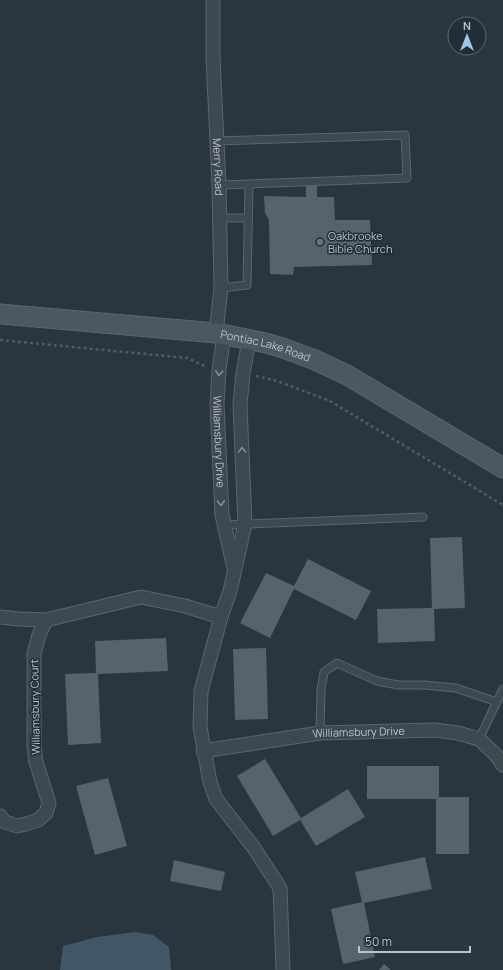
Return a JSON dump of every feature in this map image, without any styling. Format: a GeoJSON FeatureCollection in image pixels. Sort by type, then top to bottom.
{"type":"FeatureCollection","features":[{"type":"Feature","properties":{"kind":"main road","name":"Pontiac Lake Road"},"geometry":{"type":"LineString","coordinates":[[0,314],[220,334],[249,340],[299,354],[347,375],[503,468]]}},
{"type":"Feature","properties":{"kind":"street","name":"Merry Road"},"geometry":{"type":"LineString","coordinates":[[213,0],[213,57],[220,218],[220,334]]}},
{"type":"Feature","properties":{"kind":"street","name":"Williamsbury Drive"},"geometry":{"type":"LineString","coordinates":[[220,334],[217,405],[222,515],[234,572]]}},
{"type":"Feature","properties":{"kind":"street","name":"Williamsbury Drive"},"geometry":{"type":"LineString","coordinates":[[249,340],[243,374],[240,405],[245,524],[230,591],[221,617],[201,691],[200,727],[203,751],[210,782],[216,799],[254,848],[280,888],[283,970]]}},
{"type":"Feature","properties":{"kind":"street"},"geometry":{"type":"LineString","coordinates":[[0,617],[46,620],[141,597],[184,606],[221,617]]}},
{"type":"Feature","properties":{"kind":"street","name":"Williamsbury Court"},"geometry":{"type":"LineString","coordinates":[[0,816],[5,822],[17,826],[26,824],[38,820],[46,813],[49,803],[36,762],[34,738],[34,654],[39,635],[46,620]]}},
{"type":"Feature","properties":{"kind":"street","name":"Williamsbury Drive"},"geometry":{"type":"LineString","coordinates":[[203,751],[320,733],[434,730],[458,733],[479,739],[495,754],[503,765]]}},
{"type":"Feature","properties":{"kind":"lane"},"geometry":{"type":"LineString","coordinates":[[217,141],[405,135],[406,178],[219,185]]}},
{"type":"Feature","properties":{"kind":"lane"},"geometry":{"type":"LineString","coordinates":[[220,288],[247,285],[249,184]]}},
{"type":"Feature","properties":{"kind":"lane"},"geometry":{"type":"LineString","coordinates":[[220,218],[248,218]]}},
{"type":"Feature","properties":{"kind":"lane"},"geometry":{"type":"LineString","coordinates":[[224,525],[423,517]]}},
{"type":"Feature","properties":{"kind":"lane"},"geometry":{"type":"LineString","coordinates":[[320,733],[321,690],[324,672],[337,663],[377,681],[398,685],[424,685],[456,688],[497,702]]}},
{"type":"Feature","properties":{"kind":"lane"},"geometry":{"type":"LineString","coordinates":[[479,739],[503,689]]}},
{"type":"Feature","properties":{"kind":"path"},"geometry":{"type":"LineString","coordinates":[[0,340],[187,358],[212,370],[219,370]]}},
{"type":"Feature","properties":{"kind":"path"},"geometry":{"type":"LineString","coordinates":[[243,374],[277,381],[330,401],[503,506]]}},
{"type":"Feature","properties":{"kind":"water"},"geometry":{"type":"Polygon","coordinates":[[[135,932],[153,935],[169,947],[171,970],[60,970],[63,946],[97,937],[135,932]]]}},
{"type":"Feature","properties":{"kind":"building","name":"Oakbrooke Bible Church"},"geometry":{"type":"Polygon","coordinates":[[[306,184],[317,184],[317,197],[334,197],[335,220],[370,220],[372,265],[294,267],[293,275],[270,274],[269,220],[265,213],[264,196],[306,197],[306,184]]]}},
{"type":"Feature","properties":{"kind":"building"},"geometry":{"type":"Polygon","coordinates":[[[462,537],[465,608],[434,609],[435,641],[378,643],[377,609],[432,608],[430,538],[462,537]]]}},
{"type":"Feature","properties":{"kind":"building"},"geometry":{"type":"Polygon","coordinates":[[[308,559],[371,591],[356,620],[294,589],[270,638],[240,623],[266,573],[294,586],[308,559]]]}},
{"type":"Feature","properties":{"kind":"building"},"geometry":{"type":"Polygon","coordinates":[[[166,638],[168,671],[98,674],[101,743],[68,745],[65,674],[96,673],[95,641],[166,638]]]}},
{"type":"Feature","properties":{"kind":"building"},"geometry":{"type":"Polygon","coordinates":[[[266,648],[268,719],[235,720],[233,649],[266,648]]]}},
{"type":"Feature","properties":{"kind":"building"},"geometry":{"type":"Polygon","coordinates":[[[265,759],[301,818],[348,789],[365,817],[316,846],[300,820],[273,836],[237,776],[265,759]]]}},
{"type":"Feature","properties":{"kind":"building"},"geometry":{"type":"Polygon","coordinates":[[[367,766],[439,766],[439,797],[469,797],[469,854],[436,854],[436,799],[367,799],[367,766]]]}},
{"type":"Feature","properties":{"kind":"building"},"geometry":{"type":"Polygon","coordinates":[[[108,778],[127,846],[95,855],[76,786],[108,778]]]}},
{"type":"Feature","properties":{"kind":"building"},"geometry":{"type":"Polygon","coordinates":[[[425,857],[432,889],[364,903],[375,957],[343,964],[331,909],[362,902],[355,872],[425,857]]]}},
{"type":"Feature","properties":{"kind":"building"},"geometry":{"type":"Polygon","coordinates":[[[174,860],[225,872],[221,891],[170,881],[174,860]]]}},
{"type":"Feature","properties":{"kind":"building"},"geometry":{"type":"Polygon","coordinates":[[[384,964],[391,970],[379,970],[384,964]]]}},
{"type":"Feature","properties":{"kind":"place","name":"Oakbrooke Bible Church"},"geometry":{"type":"Point","coordinates":[320,242]}}]}
